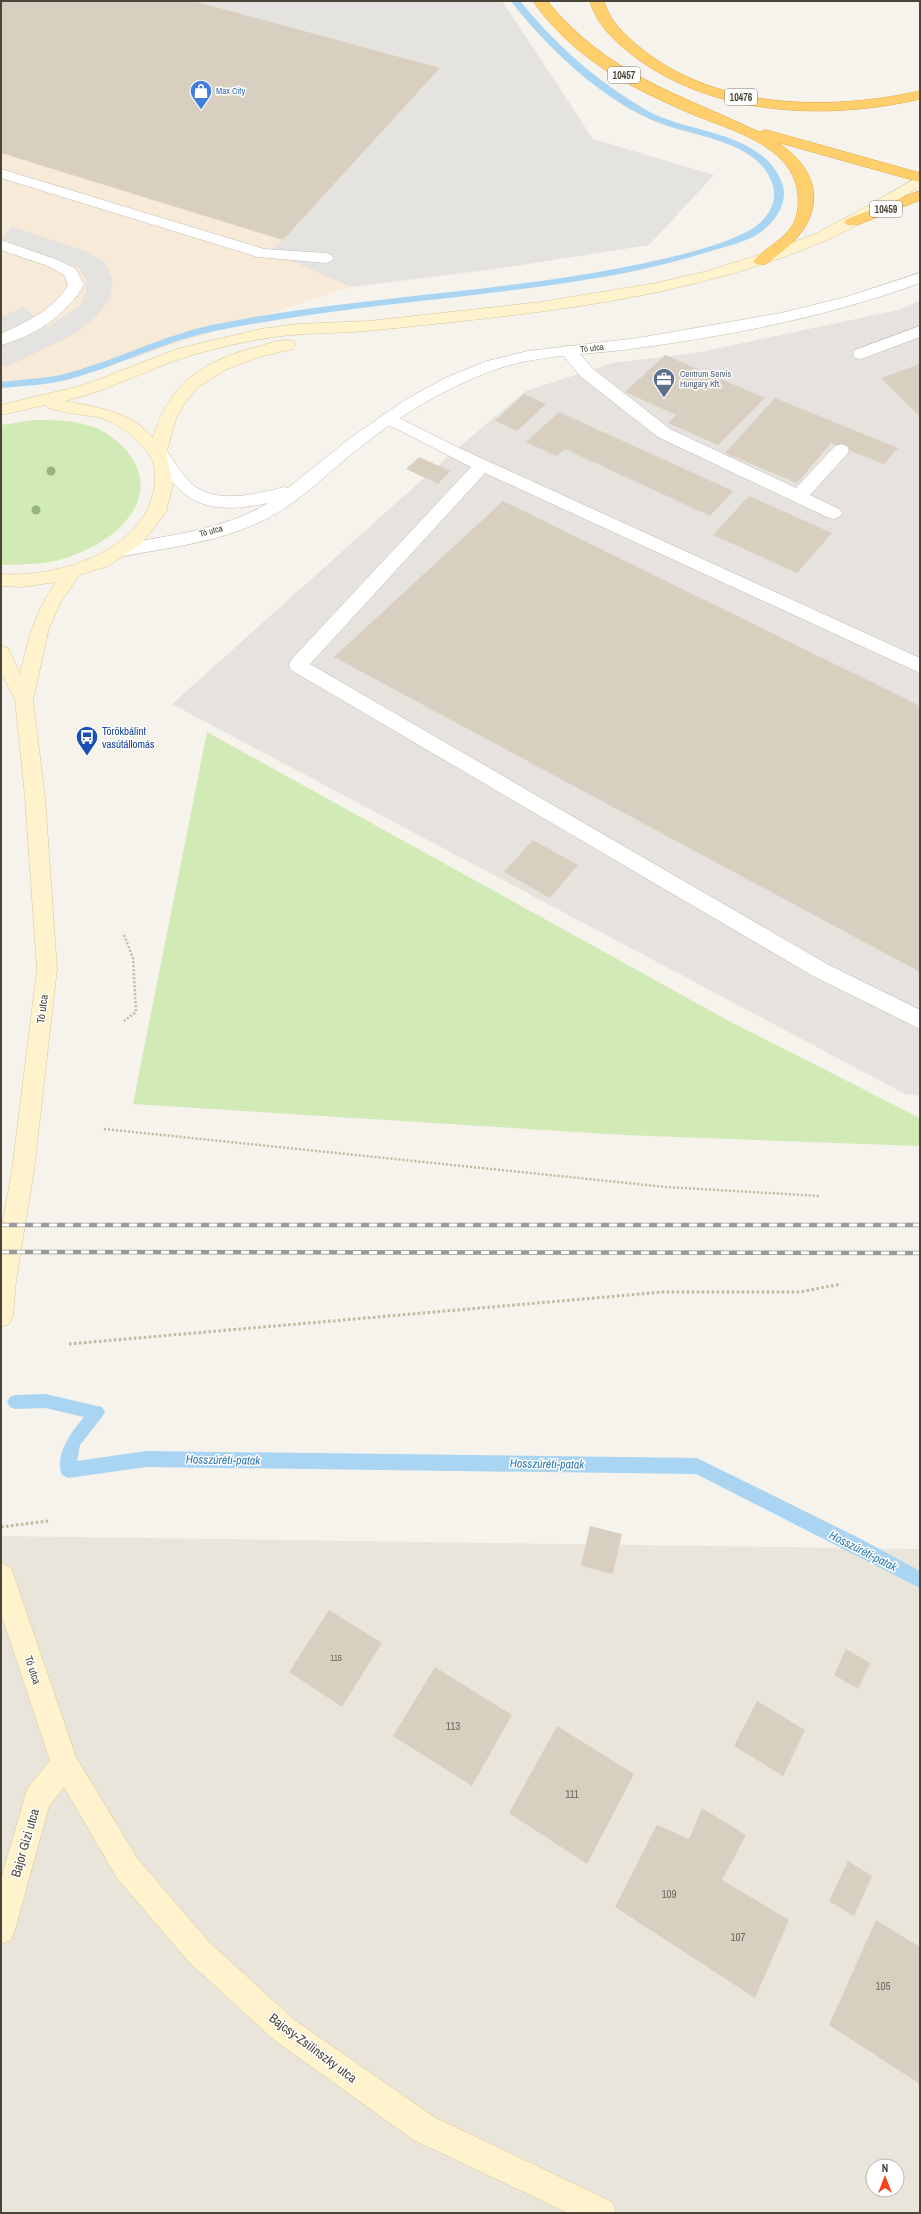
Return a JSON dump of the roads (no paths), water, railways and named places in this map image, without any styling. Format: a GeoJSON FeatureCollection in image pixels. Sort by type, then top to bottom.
{"type":"FeatureCollection","features":[{"type":"Feature","properties":{"kind":"highway","name":"10457"},"geometry":{"type":"LineString","coordinates":[[540,1],[581,45],[614,70],[654,91],[725,123],[774,148],[788,158],[798,171],[804,184],[806,208],[800,226],[788,240],[761,260]]}},
{"type":"Feature","properties":{"kind":"highway","name":"10476"},"geometry":{"type":"LineString","coordinates":[[597,1],[606,22],[634,52],[676,77],[717,91],[752,100],[818,106],[884,103],[920,95]]}},
{"type":"Feature","properties":{"kind":"highway","name":"10457"},"geometry":{"type":"LineString","coordinates":[[725,123],[920,179]]}},
{"type":"Feature","properties":{"kind":"highway","name":"10459"},"geometry":{"type":"LineString","coordinates":[[852,222],[920,195]]}},
{"type":"Feature","properties":{"kind":"main road"},"geometry":{"type":"LineString","coordinates":[[1,410],[29,405],[91,389],[172,357],[215,344],[276,332],[367,326],[612,296],[674,284],[761,260],[820,237],[852,222],[920,179]]}},
{"type":"Feature","properties":{"kind":"main road"},"geometry":{"type":"LineString","coordinates":[[158,452],[171,412],[178,400],[211,370],[241,355],[318,339],[367,326]]}},
{"type":"Feature","properties":{"kind":"main road"},"geometry":{"type":"LineString","coordinates":[[1,580],[38,579],[71,573],[88,567],[119,552],[138,537],[152,521],[162,503],[166,485],[165,474],[158,452],[148,438],[134,426],[97,410],[52,404],[29,405]]}},
{"type":"Feature","properties":{"kind":"main road","name":"Tó utca"},"geometry":{"type":"LineString","coordinates":[[1,1316],[4,1282],[23,1170],[47,969],[35,797],[24,700],[40,628],[53,600],[71,573]]}},
{"type":"Feature","properties":{"kind":"main road","name":"Tó utca"},"geometry":{"type":"LineString","coordinates":[[1,653],[24,700]]}},
{"type":"Feature","properties":{"kind":"main road","name":"Tó utca"},"geometry":{"type":"LineString","coordinates":[[1,1576],[65,1764]]}},
{"type":"Feature","properties":{"kind":"main road","name":"Bajor Gizi utca"},"geometry":{"type":"LineString","coordinates":[[1,1930],[37,1799],[65,1764]]}},
{"type":"Feature","properties":{"kind":"main road","name":"Bajcsy-Zsilinszky utca"},"geometry":{"type":"LineString","coordinates":[[65,1764],[127,1868],[199,1952],[283,2029],[423,2128],[602,2213]]}},
{"type":"Feature","properties":{"kind":"street"},"geometry":{"type":"LineString","coordinates":[[1,173],[263,254],[326,258]]}},
{"type":"Feature","properties":{"kind":"street"},"geometry":{"type":"LineString","coordinates":[[1,245],[53,263],[70,272],[76,285],[70,298],[56,313],[1,340]]}},
{"type":"Feature","properties":{"kind":"street","name":"Tó utca"},"geometry":{"type":"LineString","coordinates":[[119,552],[208,533],[246,521],[270,510],[367,432],[438,389],[480,370],[518,358],[690,334],[785,316],[865,296],[920,278]]}},
{"type":"Feature","properties":{"kind":"street"},"geometry":{"type":"LineString","coordinates":[[861,354],[920,331]]}},
{"type":"Feature","properties":{"kind":"street"},"geometry":{"type":"LineString","coordinates":[[568,351],[586,372],[664,434],[834,513]]}},
{"type":"Feature","properties":{"kind":"street"},"geometry":{"type":"LineString","coordinates":[[389,418],[453,452],[920,666]]}},
{"type":"Feature","properties":{"kind":"street"},"geometry":{"type":"LineString","coordinates":[[798,497],[841,450]]}},
{"type":"Feature","properties":{"kind":"street","name":"Tó utca"},"geometry":{"type":"LineString","coordinates":[[158,452],[187,489],[205,498],[232,501],[254,500],[295,490]]}},
{"type":"Feature","properties":{"kind":"street"},"geometry":{"type":"LineString","coordinates":[[483,465],[298,665],[820,970],[920,1020]]}},
{"type":"Feature","properties":{"kind":"waterway"},"geometry":{"type":"LineString","coordinates":[[1,385],[67,377],[178,337],[213,328],[328,309],[543,283],[637,267],[683,256],[736,240],[761,228],[767,222],[776,208],[779,199],[777,182],[768,166],[754,154],[738,145],[663,121],[647,114],[629,103],[593,78],[559,49],[528,17],[515,1]]}},
{"type":"Feature","properties":{"kind":"waterway","name":"Hosszúréti-patak"},"geometry":{"type":"LineString","coordinates":[[15,1402],[45,1401],[97,1412],[73,1442],[68,1470],[146,1459],[697,1466],[855,1545],[920,1580]]}},
{"type":"Feature","properties":{"kind":"railway"},"geometry":{"type":"LineString","coordinates":[[1,1225],[920,1225]]}},
{"type":"Feature","properties":{"kind":"railway"},"geometry":{"type":"LineString","coordinates":[[1,1252],[920,1253]]}},
{"type":"Feature","properties":{"kind":"place","name":"Max City"},"geometry":{"type":"Point","coordinates":[201,110]}},
{"type":"Feature","properties":{"kind":"place","name":"Centrum Servis Hungary Kft."},"geometry":{"type":"Point","coordinates":[664,398]}},
{"type":"Feature","properties":{"kind":"place","name":"Törökbálint vasútállomás"},"geometry":{"type":"Point","coordinates":[87,756]}}]}
